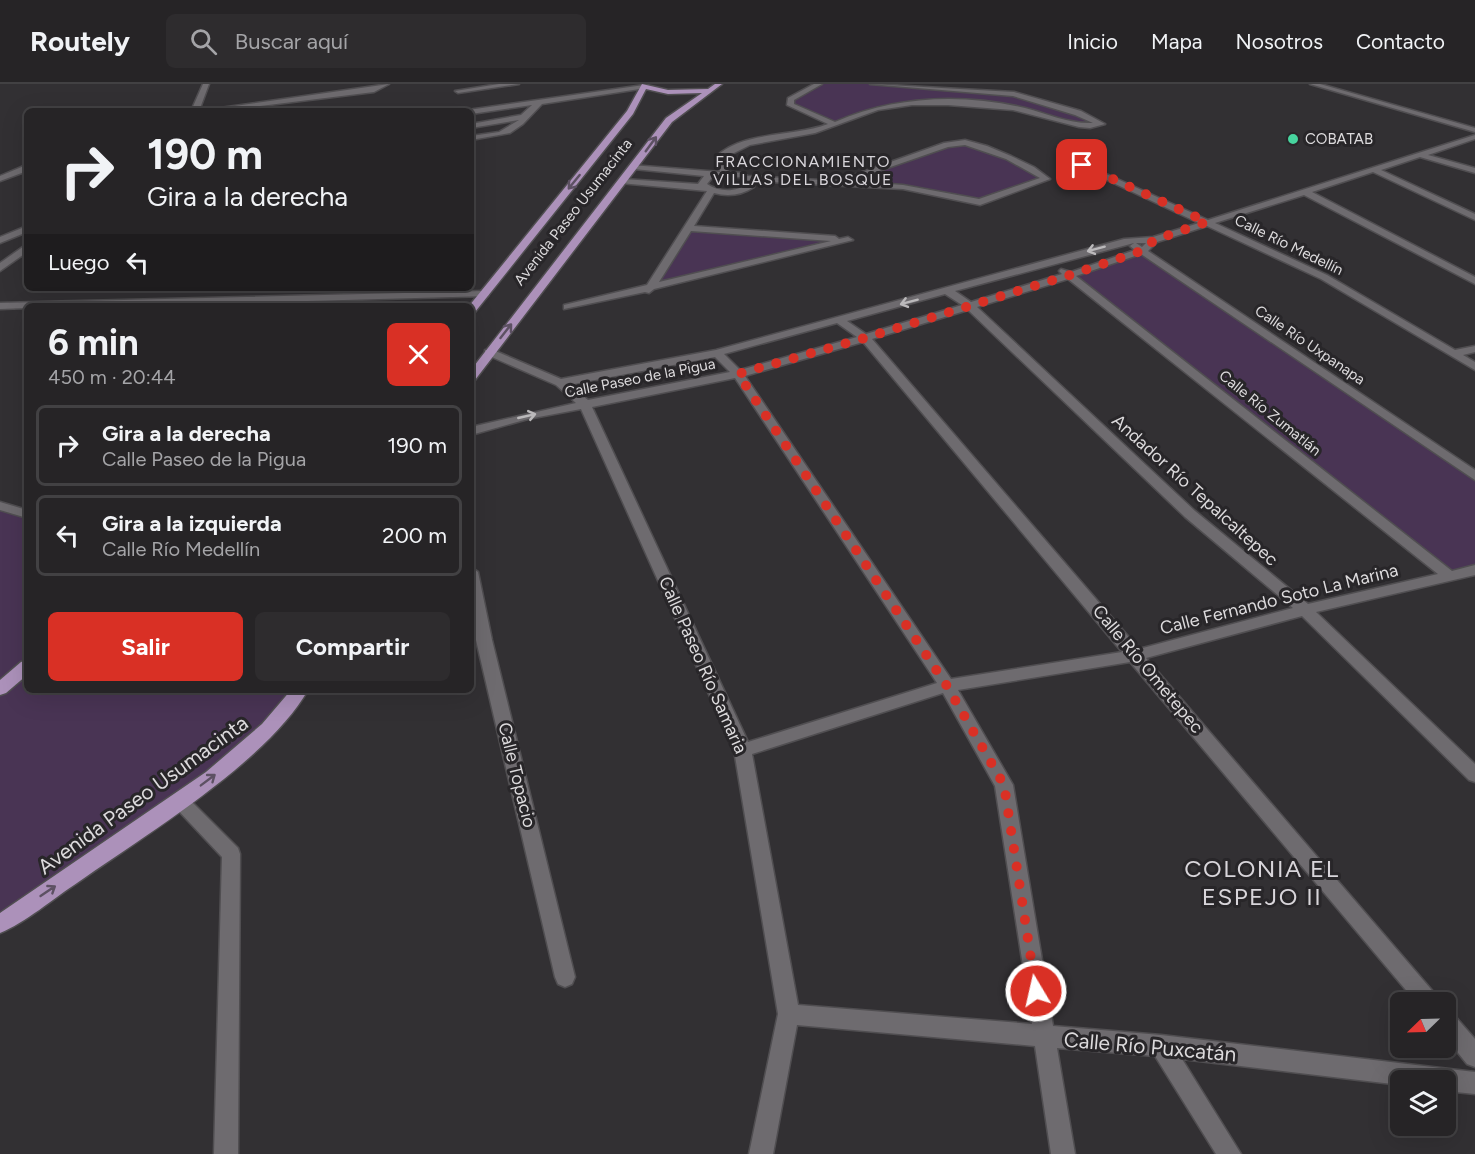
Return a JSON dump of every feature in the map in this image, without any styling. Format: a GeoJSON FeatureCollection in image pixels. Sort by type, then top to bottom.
{"type":"FeatureCollection","features":[{"type":"Feature","properties":{"kind":"main road"},"geometry":{"type":"LineString","coordinates":[[645,85],[668,92],[716,87]]}},
{"type":"Feature","properties":{"kind":"main road","name":"Avenida Paseo Usumacinta"},"geometry":{"type":"LineString","coordinates":[[474,306],[630,112],[645,85]]}},
{"type":"Feature","properties":{"kind":"main road","name":"Avenida Paseo Usumacinta"},"geometry":{"type":"LineString","coordinates":[[474,374],[669,120],[716,87]]}},
{"type":"Feature","properties":{"kind":"main road"},"geometry":{"type":"LineString","coordinates":[[0,689],[24,669]]}},
{"type":"Feature","properties":{"kind":"main road","name":"Avenida Paseo Usumacinta"},"geometry":{"type":"LineString","coordinates":[[0,924],[180,801],[266,733],[298,693]]}},
{"type":"Feature","properties":{"kind":"street"},"geometry":{"type":"LineString","coordinates":[[196,108],[206,84]]}},
{"type":"Feature","properties":{"kind":"street"},"geometry":{"type":"LineString","coordinates":[[227,108],[374,90],[386,84]]}},
{"type":"Feature","properties":{"kind":"street"},"geometry":{"type":"LineString","coordinates":[[458,91],[516,84]]}},
{"type":"Feature","properties":{"kind":"street"},"geometry":{"type":"LineString","coordinates":[[819,84],[790,99],[791,105],[834,124]]}},
{"type":"Feature","properties":{"kind":"street"},"geometry":{"type":"LineString","coordinates":[[720,174],[720,157],[726,150],[810,133],[889,105],[927,102],[1013,108],[1047,115],[1077,127],[1101,124],[1078,113],[1014,94],[873,84]]}},
{"type":"Feature","properties":{"kind":"street"},"geometry":{"type":"LineString","coordinates":[[1313,84],[1475,130]]}},
{"type":"Feature","properties":{"kind":"street"},"geometry":{"type":"LineString","coordinates":[[474,112],[645,85]]}},
{"type":"Feature","properties":{"kind":"street"},"geometry":{"type":"LineString","coordinates":[[474,138],[516,129],[540,102]]}},
{"type":"Feature","properties":{"kind":"street"},"geometry":{"type":"LineString","coordinates":[[474,125],[527,116]]}},
{"type":"Feature","properties":{"kind":"street","name":"Calle Paseo de la Pigua"},"geometry":{"type":"LineString","coordinates":[[560,383],[717,353],[841,321],[1126,241],[1154,240],[1475,137]]}},
{"type":"Feature","properties":{"kind":"street"},"geometry":{"type":"LineString","coordinates":[[634,167],[748,178],[903,187],[980,201],[1046,179],[1026,166],[965,142],[947,145],[838,183]]}},
{"type":"Feature","properties":{"kind":"street"},"geometry":{"type":"LineString","coordinates":[[1420,154],[1475,171]]}},
{"type":"Feature","properties":{"kind":"street","name":"Calle Río Medellín"},"geometry":{"type":"LineString","coordinates":[[1082,165],[1324,277],[1475,367]]}},
{"type":"Feature","properties":{"kind":"street"},"geometry":{"type":"LineString","coordinates":[[0,179],[24,169]]}},
{"type":"Feature","properties":{"kind":"street"},"geometry":{"type":"LineString","coordinates":[[1373,169],[1475,217]]}},
{"type":"Feature","properties":{"kind":"street"},"geometry":{"type":"LineString","coordinates":[[708,189],[702,184],[703,180],[720,174]]}},
{"type":"Feature","properties":{"kind":"street"},"geometry":{"type":"LineString","coordinates":[[623,181],[730,192],[747,188],[752,182],[748,178]]}},
{"type":"Feature","properties":{"kind":"street"},"geometry":{"type":"LineString","coordinates":[[649,290],[688,228],[708,189]]}},
{"type":"Feature","properties":{"kind":"street"},"geometry":{"type":"LineString","coordinates":[[1303,191],[1475,281]]}},
{"type":"Feature","properties":{"kind":"street"},"geometry":{"type":"LineString","coordinates":[[567,308],[848,240],[688,228]]}},
{"type":"Feature","properties":{"kind":"street"},"geometry":{"type":"LineString","coordinates":[[0,240],[24,230]]}},
{"type":"Feature","properties":{"kind":"street","name":"Calle Paseo de la Pigua"},"geometry":{"type":"LineString","coordinates":[[474,430],[527,416],[738,374],[1070,275],[1144,250],[1154,240]]}},
{"type":"Feature","properties":{"kind":"street","name":"Calle Río Uxpanapa"},"geometry":{"type":"LineString","coordinates":[[1126,241],[1144,250],[1475,476]]}},
{"type":"Feature","properties":{"kind":"street"},"geometry":{"type":"LineString","coordinates":[[0,267],[24,249]]}},
{"type":"Feature","properties":{"kind":"street","name":"Calle Río Zumatlán"},"geometry":{"type":"LineString","coordinates":[[1050,262],[1070,275],[1450,576]]}},
{"type":"Feature","properties":{"kind":"street","name":"Andador Río Tepalcaltepec"},"geometry":{"type":"LineString","coordinates":[[948,291],[970,306],[1191,514],[1305,610],[1475,775]]}},
{"type":"Feature","properties":{"kind":"street"},"geometry":{"type":"LineString","coordinates":[[121,303],[484,294]]}},
{"type":"Feature","properties":{"kind":"street"},"geometry":{"type":"LineString","coordinates":[[0,306],[24,305]]}},
{"type":"Feature","properties":{"kind":"street","name":"Calle Río Ometepec"},"geometry":{"type":"LineString","coordinates":[[841,321],[865,338],[1137,655],[1421,992]]}},
{"type":"Feature","properties":{"kind":"street"},"geometry":{"type":"LineString","coordinates":[[1452,354],[1475,349]]}},
{"type":"Feature","properties":{"kind":"street","name":"Calle Paseo Río Samaria"},"geometry":{"type":"LineString","coordinates":[[489,352],[560,383],[585,404],[743,750],[789,1014],[761,1154]]}},
{"type":"Feature","properties":{"kind":"street"},"geometry":{"type":"LineString","coordinates":[[717,353],[738,374],[947,686],[1004,785],[1063,1154]]}},
{"type":"Feature","properties":{"kind":"street"},"geometry":{"type":"LineString","coordinates":[[0,506],[24,513]]}},
{"type":"Feature","properties":{"kind":"street","name":"Calle Fernando Soto La Marina"},"geometry":{"type":"LineString","coordinates":[[743,750],[947,686],[1137,655],[1305,610],[1475,570]]}},
{"type":"Feature","properties":{"kind":"street","name":"Calle Topacio"},"geometry":{"type":"LineString","coordinates":[[474,601],[478,640],[565,977]]}},
{"type":"Feature","properties":{"kind":"street"},"geometry":{"type":"LineString","coordinates":[[180,801],[231,854],[226,1154]]}},
{"type":"Feature","properties":{"kind":"street","name":"Calle Río Puxcatán"},"geometry":{"type":"LineString","coordinates":[[789,1014],[1161,1046],[1475,1083]]}},
{"type":"Feature","properties":{"kind":"street"},"geometry":{"type":"LineString","coordinates":[[1456,1034],[1475,1056]]}},
{"type":"Feature","properties":{"kind":"street"},"geometry":{"type":"LineString","coordinates":[[1161,1046],[1229,1154]]}},
{"type":"Feature","properties":{"kind":"shaded area"},"geometry":{"type":"Polygon","coordinates":[[[819,84],[873,84],[1014,94],[1101,124],[1077,127],[1062,120],[1013,108],[906,103],[866,112],[834,124],[791,105],[790,99],[819,84]]]}},
{"type":"Feature","properties":{"kind":"shaded area"},"geometry":{"type":"Polygon","coordinates":[[[965,143],[1026,166],[1046,179],[980,202],[935,192],[838,183],[947,145],[965,143]]]}},
{"type":"Feature","properties":{"kind":"shaded area"},"geometry":{"type":"Polygon","coordinates":[[[688,228],[848,240],[649,290],[688,228]]]}},
{"type":"Feature","properties":{"kind":"shaded area"},"geometry":{"type":"Polygon","coordinates":[[[1144,250],[1475,476],[1475,570],[1450,576],[1070,275],[1144,250]]]}},
{"type":"Feature","properties":{"kind":"shaded area"},"geometry":{"type":"Polygon","coordinates":[[[0,506],[24,513],[24,693],[298,693],[266,733],[0,924],[0,506]]]}},
{"type":"Feature","properties":{"kind":"place","name":"COBATAB"},"geometry":{"type":"Point","coordinates":[1293,139]}},
{"type":"Feature","properties":{"kind":"district","name":"FRACCIONAMIENTO VILLAS DEL BOSQUE"},"geometry":{"type":"Point","coordinates":[803,170]}},
{"type":"Feature","properties":{"kind":"district","name":"COLONIA EL ESPEJO II"},"geometry":{"type":"Point","coordinates":[1262,883]}},
{"type":"Feature","properties":{"kind":"route"},"geometry":{"type":"LineString","coordinates":[[1036,991],[1004,785],[947,686],[738,374],[1070,275],[1144,250],[1154,240],[1207,222],[1082,165]]}}]}
